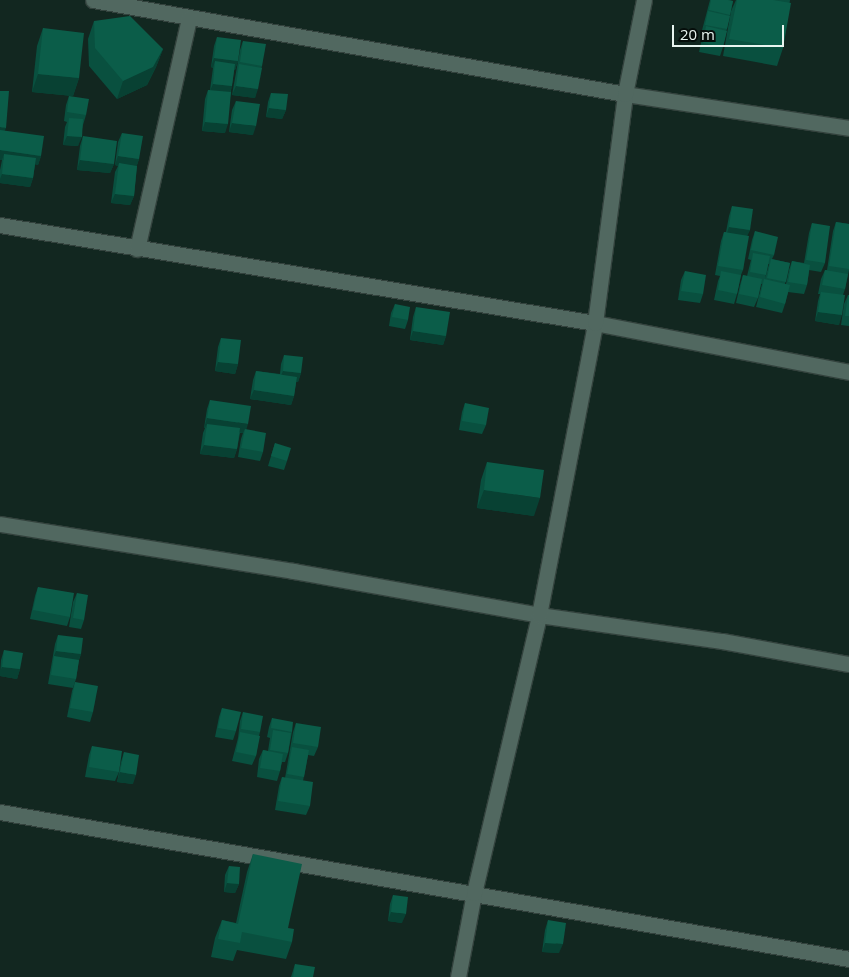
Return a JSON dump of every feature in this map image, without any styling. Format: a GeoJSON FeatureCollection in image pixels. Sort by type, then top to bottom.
{"type":"FeatureCollection","features":[{"type":"Feature","properties":{"kind":"street"},"geometry":{"type":"LineString","coordinates":[[94,0],[625,94],[849,128]]}},
{"type":"Feature","properties":{"kind":"street"},"geometry":{"type":"LineString","coordinates":[[458,977],[474,893],[539,615],[595,323],[625,94],[644,0]]}},
{"type":"Feature","properties":{"kind":"street"},"geometry":{"type":"LineString","coordinates":[[137,249],[189,18]]}},
{"type":"Feature","properties":{"kind":"street"},"geometry":{"type":"LineString","coordinates":[[0,225],[595,323],[849,372]]}},
{"type":"Feature","properties":{"kind":"street"},"geometry":{"type":"LineString","coordinates":[[0,524],[293,571],[539,615],[722,640],[849,664]]}},
{"type":"Feature","properties":{"kind":"street"},"geometry":{"type":"LineString","coordinates":[[0,812],[849,959]]}},
{"type":"Feature","properties":{"kind":"building"},"geometry":{"type":"Polygon","coordinates":[[[711,0],[733,1],[730,15],[709,10],[711,0]]]}},
{"type":"Feature","properties":{"kind":"building"},"geometry":{"type":"Polygon","coordinates":[[[737,0],[773,0],[791,3],[783,48],[729,39],[737,0]]]}},
{"type":"Feature","properties":{"kind":"building"},"geometry":{"type":"Polygon","coordinates":[[[708,11],[730,16],[727,29],[705,25],[708,11]]]}},
{"type":"Feature","properties":{"kind":"building"},"geometry":{"type":"Polygon","coordinates":[[[130,16],[163,49],[153,67],[123,81],[95,48],[94,21],[130,16]]]}},
{"type":"Feature","properties":{"kind":"building"},"geometry":{"type":"Polygon","coordinates":[[[706,26],[727,31],[723,47],[703,43],[706,26]]]}},
{"type":"Feature","properties":{"kind":"building"},"geometry":{"type":"Polygon","coordinates":[[[43,28],[84,33],[79,78],[38,74],[43,28]]]}},
{"type":"Feature","properties":{"kind":"building"},"geometry":{"type":"Polygon","coordinates":[[[217,37],[241,40],[238,61],[214,58],[217,37]]]}},
{"type":"Feature","properties":{"kind":"building"},"geometry":{"type":"Polygon","coordinates":[[[243,41],[266,44],[262,66],[240,62],[243,41]]]}},
{"type":"Feature","properties":{"kind":"building"},"geometry":{"type":"Polygon","coordinates":[[[215,61],[235,64],[232,86],[213,84],[215,61]]]}},
{"type":"Feature","properties":{"kind":"building"},"geometry":{"type":"Polygon","coordinates":[[[239,64],[262,68],[258,89],[236,86],[239,64]]]}},
{"type":"Feature","properties":{"kind":"building"},"geometry":{"type":"Polygon","coordinates":[[[208,90],[231,92],[228,124],[205,122],[208,90]]]}},
{"type":"Feature","properties":{"kind":"building"},"geometry":{"type":"Polygon","coordinates":[[[0,91],[9,91],[6,128],[0,127],[0,91]]]}},
{"type":"Feature","properties":{"kind":"building"},"geometry":{"type":"Polygon","coordinates":[[[271,93],[288,94],[286,110],[269,108],[271,93]]]}},
{"type":"Feature","properties":{"kind":"building"},"geometry":{"type":"Polygon","coordinates":[[[69,96],[89,99],[86,115],[67,112],[69,96]]]}},
{"type":"Feature","properties":{"kind":"building"},"geometry":{"type":"Polygon","coordinates":[[[236,101],[260,104],[256,126],[232,123],[236,101]]]}},
{"type":"Feature","properties":{"kind":"building"},"geometry":{"type":"Polygon","coordinates":[[[69,118],[83,119],[82,137],[67,136],[69,118]]]}},
{"type":"Feature","properties":{"kind":"building"},"geometry":{"type":"Polygon","coordinates":[[[0,130],[44,136],[41,156],[0,150],[0,130]]]}},
{"type":"Feature","properties":{"kind":"building"},"geometry":{"type":"Polygon","coordinates":[[[122,133],[143,136],[139,159],[118,156],[122,133]]]}},
{"type":"Feature","properties":{"kind":"building"},"geometry":{"type":"Polygon","coordinates":[[[83,136],[117,141],[114,164],[80,160],[83,136]]]}},
{"type":"Feature","properties":{"kind":"building"},"geometry":{"type":"Polygon","coordinates":[[[4,154],[36,158],[33,178],[2,174],[4,154]]]}},
{"type":"Feature","properties":{"kind":"building"},"geometry":{"type":"Polygon","coordinates":[[[119,163],[137,166],[134,196],[115,194],[119,163]]]}},
{"type":"Feature","properties":{"kind":"building"},"geometry":{"type":"Polygon","coordinates":[[[732,206],[753,209],[750,230],[729,227],[732,206]]]}},
{"type":"Feature","properties":{"kind":"building"},"geometry":{"type":"Polygon","coordinates":[[[836,222],[849,224],[849,269],[829,266],[836,222]]]}},
{"type":"Feature","properties":{"kind":"building"},"geometry":{"type":"Polygon","coordinates":[[[812,223],[830,226],[825,263],[806,260],[812,223]]]}},
{"type":"Feature","properties":{"kind":"building"},"geometry":{"type":"Polygon","coordinates":[[[755,231],[778,237],[774,255],[751,250],[755,231]]]}},
{"type":"Feature","properties":{"kind":"building"},"geometry":{"type":"Polygon","coordinates":[[[724,232],[749,236],[743,270],[718,266],[724,232]]]}},
{"type":"Feature","properties":{"kind":"building"},"geometry":{"type":"Polygon","coordinates":[[[753,253],[770,256],[766,275],[750,272],[753,253]]]}},
{"type":"Feature","properties":{"kind":"building"},"geometry":{"type":"Polygon","coordinates":[[[771,259],[790,263],[786,282],[767,278],[771,259]]]}},
{"type":"Feature","properties":{"kind":"building"},"geometry":{"type":"Polygon","coordinates":[[[792,261],[810,265],[807,285],[788,282],[792,261]]]}},
{"type":"Feature","properties":{"kind":"building"},"geometry":{"type":"Polygon","coordinates":[[[825,270],[848,274],[845,289],[822,285],[825,270]]]}},
{"type":"Feature","properties":{"kind":"building"},"geometry":{"type":"Polygon","coordinates":[[[685,271],[706,275],[703,294],[681,291],[685,271]]]}},
{"type":"Feature","properties":{"kind":"building"},"geometry":{"type":"Polygon","coordinates":[[[721,271],[741,275],[737,294],[718,290],[721,271]]]}},
{"type":"Feature","properties":{"kind":"building"},"geometry":{"type":"Polygon","coordinates":[[[743,275],[762,279],[758,298],[739,294],[743,275]]]}},
{"type":"Feature","properties":{"kind":"building"},"geometry":{"type":"Polygon","coordinates":[[[764,279],[790,285],[785,304],[760,297],[764,279]]]}},
{"type":"Feature","properties":{"kind":"building"},"geometry":{"type":"Polygon","coordinates":[[[821,292],[845,295],[842,315],[818,312],[821,292]]]}},
{"type":"Feature","properties":{"kind":"building"},"geometry":{"type":"Polygon","coordinates":[[[848,295],[849,316],[845,316],[848,295]]]}},
{"type":"Feature","properties":{"kind":"building"},"geometry":{"type":"Polygon","coordinates":[[[395,304],[410,307],[408,320],[392,317],[395,304]]]}},
{"type":"Feature","properties":{"kind":"building"},"geometry":{"type":"Polygon","coordinates":[[[416,307],[450,312],[446,336],[413,331],[416,307]]]}},
{"type":"Feature","properties":{"kind":"building"},"geometry":{"type":"Polygon","coordinates":[[[221,338],[241,340],[238,364],[218,362],[221,338]]]}},
{"type":"Feature","properties":{"kind":"building"},"geometry":{"type":"Polygon","coordinates":[[[284,355],[303,357],[301,373],[283,371],[284,355]]]}},
{"type":"Feature","properties":{"kind":"building"},"geometry":{"type":"Polygon","coordinates":[[[256,371],[297,377],[294,396],[254,390],[256,371]]]}},
{"type":"Feature","properties":{"kind":"building"},"geometry":{"type":"Polygon","coordinates":[[[210,400],[251,406],[248,424],[207,418],[210,400]]]}},
{"type":"Feature","properties":{"kind":"building"},"geometry":{"type":"Polygon","coordinates":[[[465,403],[489,408],[486,425],[462,421],[465,403]]]}},
{"type":"Feature","properties":{"kind":"building"},"geometry":{"type":"Polygon","coordinates":[[[207,424],[240,428],[237,449],[204,445],[207,424]]]}},
{"type":"Feature","properties":{"kind":"building"},"geometry":{"type":"Polygon","coordinates":[[[245,429],[266,433],[263,452],[241,448],[245,429]]]}},
{"type":"Feature","properties":{"kind":"building"},"geometry":{"type":"Polygon","coordinates":[[[275,443],[291,448],[287,461],[271,456],[275,443]]]}},
{"type":"Feature","properties":{"kind":"building"},"geometry":{"type":"Polygon","coordinates":[[[487,462],[544,470],[540,498],[484,490],[487,462]]]}},
{"type":"Feature","properties":{"kind":"building"},"geometry":{"type":"Polygon","coordinates":[[[38,587],[74,593],[70,617],[33,610],[38,587]]]}},
{"type":"Feature","properties":{"kind":"building"},"geometry":{"type":"Polygon","coordinates":[[[77,593],[88,595],[84,620],[73,618],[77,593]]]}},
{"type":"Feature","properties":{"kind":"building"},"geometry":{"type":"Polygon","coordinates":[[[58,635],[83,638],[81,654],[56,651],[58,635]]]}},
{"type":"Feature","properties":{"kind":"building"},"geometry":{"type":"Polygon","coordinates":[[[4,650],[23,653],[20,669],[2,667],[4,650]]]}},
{"type":"Feature","properties":{"kind":"building"},"geometry":{"type":"Polygon","coordinates":[[[54,656],[79,660],[76,679],[51,675],[54,656]]]}},
{"type":"Feature","properties":{"kind":"building"},"geometry":{"type":"Polygon","coordinates":[[[75,682],[98,686],[93,712],[70,708],[75,682]]]}},
{"type":"Feature","properties":{"kind":"building"},"geometry":{"type":"Polygon","coordinates":[[[222,708],[241,712],[236,731],[218,728],[222,708]]]}},
{"type":"Feature","properties":{"kind":"building"},"geometry":{"type":"Polygon","coordinates":[[[243,712],[263,716],[260,732],[241,729],[243,712]]]}},
{"type":"Feature","properties":{"kind":"building"},"geometry":{"type":"Polygon","coordinates":[[[272,718],[293,722],[292,732],[271,728],[272,718]]]}},
{"type":"Feature","properties":{"kind":"building"},"geometry":{"type":"Polygon","coordinates":[[[296,723],[321,727],[318,747],[293,743],[296,723]]]}},
{"type":"Feature","properties":{"kind":"building"},"geometry":{"type":"Polygon","coordinates":[[[273,730],[291,733],[288,753],[270,750],[273,730]]]}},
{"type":"Feature","properties":{"kind":"building"},"geometry":{"type":"Polygon","coordinates":[[[240,732],[260,736],[256,756],[236,752],[240,732]]]}},
{"type":"Feature","properties":{"kind":"building"},"geometry":{"type":"Polygon","coordinates":[[[92,746],[122,751],[119,772],[89,767],[92,746]]]}},
{"type":"Feature","properties":{"kind":"building"},"geometry":{"type":"Polygon","coordinates":[[[292,747],[309,750],[304,777],[287,774],[292,747]]]}},
{"type":"Feature","properties":{"kind":"building"},"geometry":{"type":"Polygon","coordinates":[[[263,750],[283,754],[280,771],[260,768],[263,750]]]}},
{"type":"Feature","properties":{"kind":"building"},"geometry":{"type":"Polygon","coordinates":[[[124,752],[139,755],[136,775],[120,772],[124,752]]]}},
{"type":"Feature","properties":{"kind":"building"},"geometry":{"type":"Polygon","coordinates":[[[282,777],[313,782],[310,806],[278,801],[282,777]]]}},
{"type":"Feature","properties":{"kind":"building"},"geometry":{"type":"Polygon","coordinates":[[[253,854],[302,864],[288,928],[294,929],[292,942],[242,932],[240,943],[218,939],[222,920],[238,924],[253,854]]]}},
{"type":"Feature","properties":{"kind":"building"},"geometry":{"type":"Polygon","coordinates":[[[229,866],[240,867],[239,884],[227,883],[229,866]]]}},
{"type":"Feature","properties":{"kind":"building"},"geometry":{"type":"Polygon","coordinates":[[[393,895],[408,897],[406,914],[391,912],[393,895]]]}},
{"type":"Feature","properties":{"kind":"building"},"geometry":{"type":"Polygon","coordinates":[[[548,920],[566,923],[563,944],[545,943],[548,920]]]}},
{"type":"Feature","properties":{"kind":"building"},"geometry":{"type":"Polygon","coordinates":[[[295,964],[315,967],[313,977],[293,977],[295,964]]]}}]}
